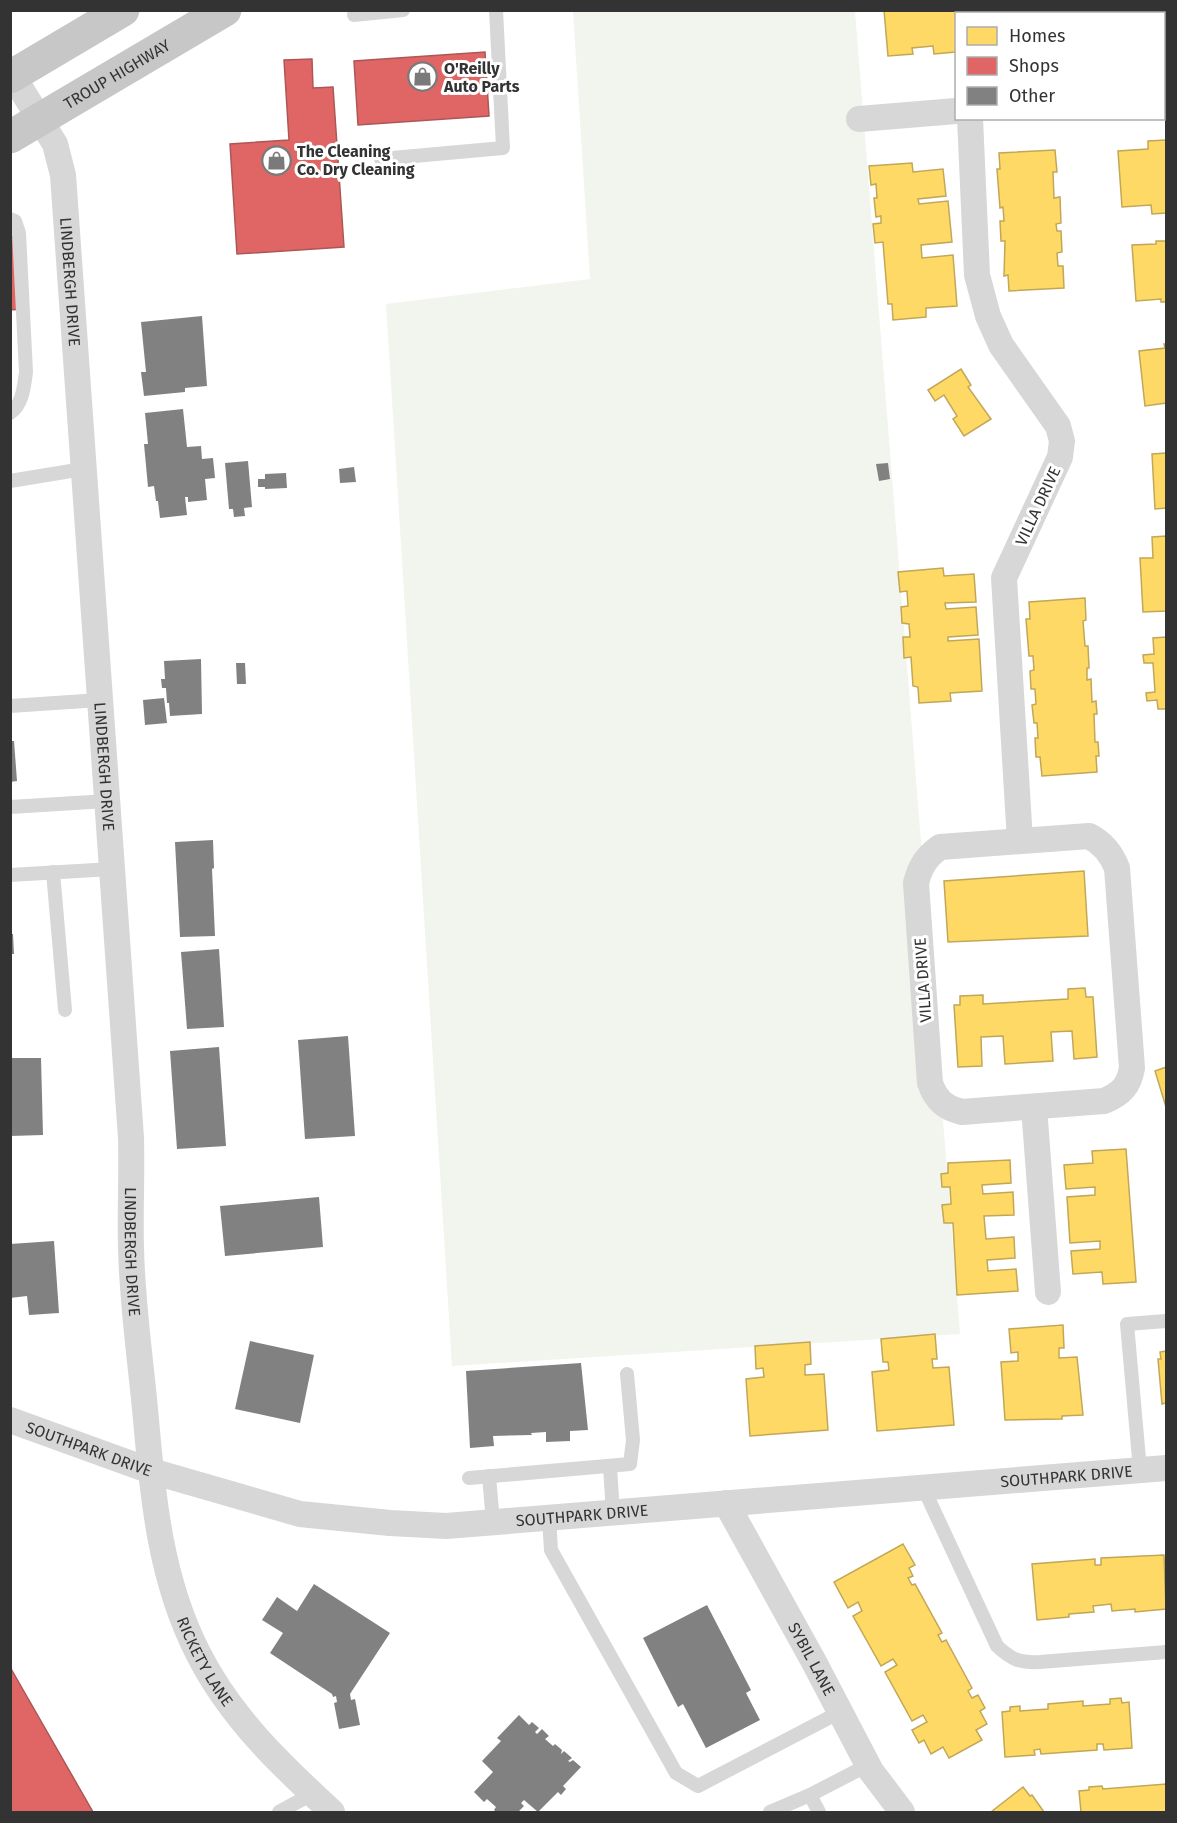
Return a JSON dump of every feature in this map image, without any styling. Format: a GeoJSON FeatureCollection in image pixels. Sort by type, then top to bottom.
{"type":"FeatureCollection","features":[{"type":"Feature","properties":{"kind":"highway"},"geometry":{"type":"LineString","coordinates":[[11,75],[123,10]]}},
{"type":"Feature","properties":{"kind":"highway","name":"TROUP HIGHWAY"},"geometry":{"type":"LineString","coordinates":[[10,137],[225,10]]}},
{"type":"Feature","properties":{"kind":"street","name":"LINDBERGH DRIVE"},"geometry":{"type":"LineString","coordinates":[[11,75],[56,144],[63,175],[131,1138],[133,1278],[151,1471]]}},
{"type":"Feature","properties":{"kind":"street"},"geometry":{"type":"LineString","coordinates":[[859,118],[955,111]]}},
{"type":"Feature","properties":{"kind":"street","name":"VILLA DRIVE"},"geometry":{"type":"LineString","coordinates":[[969,120],[977,275],[988,316],[1001,345],[1058,426],[1062,441],[1060,458],[1004,578],[1020,841]]}},
{"type":"Feature","properties":{"kind":"street","name":"VILLA DRIVE"},"geometry":{"type":"LineString","coordinates":[[1089,836],[1100,842],[1112,855],[1117,868],[1132,1068],[1130,1078],[1125,1089],[1115,1097],[1104,1101],[1034,1107],[962,1112],[940,1103],[933,1093],[930,1083],[916,883],[919,870],[930,854],[940,847],[1089,836]]}},
{"type":"Feature","properties":{"kind":"street"},"geometry":{"type":"LineString","coordinates":[[1034,1107],[1048,1292]]}},
{"type":"Feature","properties":{"kind":"street","name":"SOUTHPARK DRIVE"},"geometry":{"type":"LineString","coordinates":[[10,1419],[151,1471],[300,1514],[446,1526],[1167,1468]]}},
{"type":"Feature","properties":{"kind":"street","name":"RICKETY LANE"},"geometry":{"type":"LineString","coordinates":[[151,1471],[168,1576],[176,1602],[198,1653],[228,1704],[246,1726],[332,1812]]}},
{"type":"Feature","properties":{"kind":"street","name":"SYBIL LANE"},"geometry":{"type":"LineString","coordinates":[[726,1503],[868,1765],[902,1812]]}},
{"type":"Feature","properties":{"kind":"lane"},"geometry":{"type":"LineString","coordinates":[[354,15],[403,10]]}},
{"type":"Feature","properties":{"kind":"lane"},"geometry":{"type":"LineString","coordinates":[[381,159],[503,148],[496,10]]}},
{"type":"Feature","properties":{"kind":"lane"},"geometry":{"type":"LineString","coordinates":[[10,219],[15,221],[19,233],[26,372],[23,391],[16,409],[10,413]]}},
{"type":"Feature","properties":{"kind":"lane"},"geometry":{"type":"LineString","coordinates":[[10,481],[83,469]]}},
{"type":"Feature","properties":{"kind":"lane"},"geometry":{"type":"LineString","coordinates":[[10,706],[100,700]]}},
{"type":"Feature","properties":{"kind":"lane"},"geometry":{"type":"LineString","coordinates":[[10,807],[107,801]]}},
{"type":"Feature","properties":{"kind":"lane"},"geometry":{"type":"LineString","coordinates":[[10,875],[112,869]]}},
{"type":"Feature","properties":{"kind":"lane"},"geometry":{"type":"LineString","coordinates":[[53,872],[65,1010]]}},
{"type":"Feature","properties":{"kind":"lane"},"geometry":{"type":"LineString","coordinates":[[1140,1470],[1127,1324],[1167,1321]]}},
{"type":"Feature","properties":{"kind":"lane"},"geometry":{"type":"LineString","coordinates":[[469,1479],[630,1464],[633,1440],[627,1374]]}},
{"type":"Feature","properties":{"kind":"lane"},"geometry":{"type":"LineString","coordinates":[[610,1467],[613,1513]]}},
{"type":"Feature","properties":{"kind":"lane"},"geometry":{"type":"LineString","coordinates":[[489,1476],[493,1522]]}},
{"type":"Feature","properties":{"kind":"lane"},"geometry":{"type":"LineString","coordinates":[[923,1488],[997,1646],[1008,1657],[1025,1663],[1167,1652]]}},
{"type":"Feature","properties":{"kind":"lane"},"geometry":{"type":"LineString","coordinates":[[549,1518],[551,1550],[676,1773],[698,1786],[840,1712]]}},
{"type":"Feature","properties":{"kind":"lane"},"geometry":{"type":"LineString","coordinates":[[770,1812],[810,1795],[868,1765]]}},
{"type":"Feature","properties":{"kind":"lane"},"geometry":{"type":"LineString","coordinates":[[279,1812],[312,1794]]}},
{"type":"Feature","properties":{"kind":"lane"},"geometry":{"type":"LineString","coordinates":[[810,1795],[819,1812]]}},
{"type":"Feature","properties":{"kind":"shaded area"},"geometry":{"type":"Polygon","coordinates":[[[573,11],[855,11],[960,1334],[452,1366],[386,304],[590,279],[573,11]]]}},
{"type":"Feature","properties":{"kind":"building: Homes"},"geometry":{"type":"Polygon","coordinates":[[[884,10],[1025,10],[1025,12],[955,12],[955,52],[934,54],[933,46],[912,48],[913,54],[888,56],[884,10]]]}},
{"type":"Feature","properties":{"kind":"building: Homes"},"geometry":{"type":"Polygon","coordinates":[[[1082,10],[1106,10],[1106,12],[1082,12],[1082,10]]]}},
{"type":"Feature","properties":{"kind":"building: Homes"},"geometry":{"type":"Polygon","coordinates":[[[1119,10],[1166,10],[1166,35],[1165,12],[1119,12],[1119,10]]]}},
{"type":"Feature","properties":{"kind":"building: Homes"},"geometry":{"type":"Polygon","coordinates":[[[1166,140],[1166,213],[1152,214],[1151,205],[1122,207],[1118,151],[1148,149],[1148,141],[1166,140]]]}},
{"type":"Feature","properties":{"kind":"building: Homes"},"geometry":{"type":"Polygon","coordinates":[[[1055,150],[1057,172],[1053,172],[1054,198],[1060,197],[1061,223],[1056,224],[1057,231],[1061,231],[1062,252],[1057,253],[1058,266],[1063,266],[1064,288],[1009,291],[1008,275],[1004,276],[1005,241],[1001,241],[1000,221],[1004,221],[1003,207],[1000,208],[997,169],[1000,169],[999,153],[1055,150]]]}},
{"type":"Feature","properties":{"kind":"building: Homes"},"geometry":{"type":"Polygon","coordinates":[[[912,163],[913,172],[943,169],[946,196],[918,199],[919,204],[948,201],[952,242],[921,245],[922,258],[953,255],[957,306],[926,308],[926,317],[893,320],[892,304],[888,304],[883,242],[875,243],[873,224],[881,223],[881,216],[876,217],[874,198],[877,198],[876,184],[871,185],[869,166],[912,163]]]}},
{"type":"Feature","properties":{"kind":"building: Homes"},"geometry":{"type":"Polygon","coordinates":[[[1156,241],[1166,241],[1166,302],[1161,302],[1161,299],[1136,301],[1132,245],[1156,244],[1156,241]]]}},
{"type":"Feature","properties":{"kind":"building: Homes"},"geometry":{"type":"Polygon","coordinates":[[[1164,344],[1166,344],[1166,403],[1145,406],[1139,351],[1165,348],[1164,344]]]}},
{"type":"Feature","properties":{"kind":"building: Homes"},"geometry":{"type":"Polygon","coordinates":[[[961,369],[971,385],[968,387],[991,419],[964,436],[953,419],[957,416],[944,395],[935,401],[928,390],[961,369]]]}},
{"type":"Feature","properties":{"kind":"building: Homes"},"geometry":{"type":"Polygon","coordinates":[[[1166,453],[1166,508],[1155,509],[1152,454],[1166,453]]]}},
{"type":"Feature","properties":{"kind":"building: Homes"},"geometry":{"type":"Polygon","coordinates":[[[1166,536],[1166,611],[1143,612],[1140,558],[1153,558],[1152,537],[1166,536]]]}},
{"type":"Feature","properties":{"kind":"building: Homes"},"geometry":{"type":"Polygon","coordinates":[[[943,568],[944,576],[974,574],[976,602],[945,603],[946,609],[976,607],[978,635],[948,637],[948,641],[979,639],[982,691],[950,693],[951,701],[919,703],[918,687],[913,686],[911,657],[904,658],[903,637],[910,637],[909,624],[902,623],[901,607],[908,606],[907,591],[900,592],[898,572],[943,568]]]}},
{"type":"Feature","properties":{"kind":"building: Homes"},"geometry":{"type":"Polygon","coordinates":[[[1085,598],[1086,620],[1083,621],[1085,646],[1088,646],[1087,680],[1091,679],[1092,702],[1096,701],[1097,714],[1094,714],[1095,742],[1098,742],[1099,756],[1096,756],[1097,772],[1042,776],[1040,757],[1036,757],[1037,723],[1034,723],[1032,705],[1036,704],[1035,689],[1031,689],[1030,671],[1034,670],[1033,656],[1029,656],[1026,619],[1030,619],[1029,602],[1085,598]]]}},
{"type":"Feature","properties":{"kind":"building: Homes"},"geometry":{"type":"Polygon","coordinates":[[[1166,637],[1166,709],[1158,709],[1157,700],[1147,701],[1146,693],[1155,692],[1153,663],[1144,663],[1143,655],[1154,654],[1153,638],[1166,637]]]}},
{"type":"Feature","properties":{"kind":"building: Homes"},"geometry":{"type":"Polygon","coordinates":[[[1084,871],[1088,936],[948,942],[944,881],[1084,871]]]}},
{"type":"Feature","properties":{"kind":"building: Homes"},"geometry":{"type":"Polygon","coordinates":[[[1085,988],[1086,997],[1093,997],[1097,1057],[1074,1059],[1072,1031],[1051,1032],[1053,1061],[1005,1064],[1003,1036],[981,1037],[982,1066],[958,1067],[954,1005],[960,1005],[960,996],[983,995],[983,1004],[1068,999],[1068,989],[1085,988]]]}},
{"type":"Feature","properties":{"kind":"building: Homes"},"geometry":{"type":"Polygon","coordinates":[[[1166,1067],[1166,1107],[1155,1071],[1166,1067]]]}},
{"type":"Feature","properties":{"kind":"building: Homes"},"geometry":{"type":"Polygon","coordinates":[[[1126,1149],[1136,1282],[1103,1284],[1102,1272],[1073,1274],[1071,1251],[1100,1249],[1100,1241],[1070,1243],[1067,1197],[1095,1195],[1095,1187],[1066,1189],[1064,1165],[1093,1163],[1092,1151],[1126,1149]]]}},
{"type":"Feature","properties":{"kind":"building: Homes"},"geometry":{"type":"Polygon","coordinates":[[[1010,1160],[1011,1183],[982,1185],[983,1194],[1013,1192],[1014,1215],[984,1216],[986,1239],[1014,1237],[1015,1258],[987,1260],[988,1271],[1016,1269],[1018,1291],[957,1295],[953,1223],[944,1223],[942,1205],[951,1204],[950,1187],[942,1187],[941,1174],[948,1173],[948,1163],[1010,1160]]]}},
{"type":"Feature","properties":{"kind":"building: Homes"},"geometry":{"type":"Polygon","coordinates":[[[1063,1325],[1064,1348],[1059,1348],[1059,1358],[1077,1357],[1083,1415],[1062,1416],[1062,1419],[1005,1420],[1001,1362],[1018,1361],[1018,1352],[1011,1353],[1009,1329],[1063,1325]]]}},
{"type":"Feature","properties":{"kind":"building: Homes"},"geometry":{"type":"Polygon","coordinates":[[[935,1334],[937,1359],[932,1359],[933,1368],[949,1367],[954,1425],[877,1431],[872,1372],[889,1370],[888,1362],[883,1362],[881,1339],[935,1334]]]}},
{"type":"Feature","properties":{"kind":"building: Homes"},"geometry":{"type":"Polygon","coordinates":[[[810,1342],[811,1364],[805,1365],[805,1375],[824,1374],[828,1430],[750,1436],[746,1379],[764,1377],[763,1368],[756,1369],[755,1346],[810,1342]]]}},
{"type":"Feature","properties":{"kind":"building: Homes"},"geometry":{"type":"Polygon","coordinates":[[[1166,1351],[1166,1403],[1162,1404],[1158,1359],[1161,1359],[1160,1352],[1166,1351]]]}},
{"type":"Feature","properties":{"kind":"building: Homes"},"geometry":{"type":"Polygon","coordinates":[[[903,1544],[915,1565],[909,1568],[913,1576],[908,1578],[912,1585],[915,1584],[942,1633],[938,1635],[942,1642],[946,1640],[972,1688],[968,1691],[972,1698],[978,1695],[985,1708],[980,1711],[987,1724],[976,1730],[982,1740],[949,1758],[943,1747],[931,1754],[924,1740],[919,1743],[912,1730],[927,1722],[923,1715],[912,1721],[885,1672],[897,1665],[893,1659],[881,1666],[853,1616],[862,1611],[858,1602],[848,1608],[834,1582],[903,1544]]]}},
{"type":"Feature","properties":{"kind":"building: Homes"},"geometry":{"type":"Polygon","coordinates":[[[1164,1555],[1166,1609],[1135,1612],[1135,1609],[1112,1611],[1111,1604],[1093,1606],[1094,1612],[1037,1620],[1032,1564],[1095,1559],[1095,1565],[1101,1565],[1101,1558],[1164,1555]]]}},
{"type":"Feature","properties":{"kind":"building: Homes"},"geometry":{"type":"Polygon","coordinates":[[[1121,1698],[1122,1703],[1129,1702],[1132,1748],[1104,1750],[1103,1744],[1097,1744],[1097,1750],[1041,1754],[1040,1749],[1034,1750],[1035,1755],[1005,1757],[1002,1712],[1010,1711],[1010,1707],[1020,1706],[1020,1711],[1048,1709],[1048,1704],[1083,1701],[1083,1706],[1110,1704],[1110,1699],[1121,1698]]]}},
{"type":"Feature","properties":{"kind":"building: Homes"},"geometry":{"type":"Polygon","coordinates":[[[1166,1784],[1166,1812],[1081,1812],[1079,1791],[1089,1790],[1089,1787],[1102,1786],[1103,1789],[1166,1784]]]}},
{"type":"Feature","properties":{"kind":"building: Homes"},"geometry":{"type":"Polygon","coordinates":[[[1023,1787],[1044,1812],[991,1812],[1023,1787]]]}},
{"type":"Feature","properties":{"kind":"building: Shops"},"geometry":{"type":"Polygon","coordinates":[[[485,52],[489,116],[358,125],[354,61],[485,52]]]}},
{"type":"Feature","properties":{"kind":"building: Shops"},"geometry":{"type":"Polygon","coordinates":[[[312,59],[313,88],[333,87],[344,247],[237,254],[230,144],[289,140],[284,60],[312,59]]]}},
{"type":"Feature","properties":{"kind":"building: Shops"},"geometry":{"type":"Polygon","coordinates":[[[19,236],[23,309],[10,310],[10,237],[19,236]]]}},
{"type":"Feature","properties":{"kind":"building: Shops"},"geometry":{"type":"Polygon","coordinates":[[[10,1667],[93,1812],[10,1812],[10,1667]]]}},
{"type":"Feature","properties":{"kind":"building: Other"},"geometry":{"type":"Polygon","coordinates":[[[202,316],[207,386],[185,388],[185,392],[144,396],[141,372],[146,372],[141,322],[202,316]]]}},
{"type":"Feature","properties":{"kind":"building: Other"},"geometry":{"type":"Polygon","coordinates":[[[183,409],[187,447],[201,446],[202,459],[213,458],[215,478],[205,479],[207,500],[188,502],[188,497],[185,497],[187,515],[160,518],[154,486],[148,487],[144,444],[148,444],[145,413],[183,409]]]}},
{"type":"Feature","properties":{"kind":"building: Other"},"geometry":{"type":"Polygon","coordinates":[[[248,461],[252,507],[244,508],[245,516],[234,517],[233,509],[229,509],[225,463],[248,461]]]}},
{"type":"Feature","properties":{"kind":"building: Other"},"geometry":{"type":"Polygon","coordinates":[[[888,463],[890,479],[879,481],[876,464],[888,463]]]}},
{"type":"Feature","properties":{"kind":"building: Other"},"geometry":{"type":"Polygon","coordinates":[[[354,467],[356,482],[340,483],[339,469],[354,467]]]}},
{"type":"Feature","properties":{"kind":"building: Other"},"geometry":{"type":"Polygon","coordinates":[[[286,473],[287,488],[258,487],[258,479],[265,479],[265,474],[286,473]]]}},
{"type":"Feature","properties":{"kind":"building: Other"},"geometry":{"type":"Polygon","coordinates":[[[201,659],[202,714],[170,716],[166,688],[162,688],[161,679],[165,679],[164,661],[201,659]]]}},
{"type":"Feature","properties":{"kind":"building: Other"},"geometry":{"type":"Polygon","coordinates":[[[236,663],[245,663],[246,684],[237,684],[236,663]]]}},
{"type":"Feature","properties":{"kind":"building: Other"},"geometry":{"type":"Polygon","coordinates":[[[164,698],[167,723],[145,725],[143,700],[164,698]]]}},
{"type":"Feature","properties":{"kind":"building: Other"},"geometry":{"type":"Polygon","coordinates":[[[10,741],[14,741],[17,781],[10,782],[10,741]]]}},
{"type":"Feature","properties":{"kind":"building: Other"},"geometry":{"type":"Polygon","coordinates":[[[213,840],[215,936],[180,937],[175,842],[213,840]]]}},
{"type":"Feature","properties":{"kind":"building: Other"},"geometry":{"type":"Polygon","coordinates":[[[10,934],[13,934],[14,954],[10,954],[10,934]]]}},
{"type":"Feature","properties":{"kind":"building: Other"},"geometry":{"type":"Polygon","coordinates":[[[219,949],[224,1027],[187,1029],[181,952],[219,949]]]}},
{"type":"Feature","properties":{"kind":"building: Other"},"geometry":{"type":"Polygon","coordinates":[[[348,1036],[355,1136],[305,1139],[298,1040],[348,1036]]]}},
{"type":"Feature","properties":{"kind":"building: Other"},"geometry":{"type":"Polygon","coordinates":[[[219,1047],[226,1146],[177,1149],[170,1051],[219,1047]]]}},
{"type":"Feature","properties":{"kind":"building: Other"},"geometry":{"type":"Polygon","coordinates":[[[10,1058],[41,1058],[43,1135],[10,1136],[10,1058]]]}},
{"type":"Feature","properties":{"kind":"building: Other"},"geometry":{"type":"Polygon","coordinates":[[[319,1197],[323,1247],[225,1256],[220,1206],[319,1197]]]}},
{"type":"Feature","properties":{"kind":"building: Other"},"geometry":{"type":"Polygon","coordinates":[[[54,1241],[59,1313],[29,1315],[27,1296],[10,1298],[10,1244],[54,1241]]]}},
{"type":"Feature","properties":{"kind":"building: Other"},"geometry":{"type":"Polygon","coordinates":[[[250,1341],[314,1355],[300,1423],[235,1409],[250,1341]]]}},
{"type":"Feature","properties":{"kind":"building: Other"},"geometry":{"type":"Polygon","coordinates":[[[581,1363],[588,1430],[570,1431],[570,1441],[546,1442],[546,1432],[531,1433],[532,1435],[493,1436],[494,1446],[470,1448],[466,1371],[581,1363]]]}},
{"type":"Feature","properties":{"kind":"building: Other"},"geometry":{"type":"Polygon","coordinates":[[[314,1584],[390,1633],[350,1694],[351,1700],[355,1699],[360,1725],[339,1729],[334,1703],[337,1702],[336,1696],[333,1697],[332,1694],[270,1653],[283,1633],[262,1620],[277,1597],[297,1611],[314,1584]]]}},
{"type":"Feature","properties":{"kind":"building: Other"},"geometry":{"type":"Polygon","coordinates":[[[707,1605],[751,1690],[746,1693],[760,1720],[706,1748],[683,1704],[678,1707],[643,1638],[707,1605]]]}},
{"type":"Feature","properties":{"kind":"building: Other"},"geometry":{"type":"Polygon","coordinates":[[[519,1715],[529,1725],[532,1722],[539,1728],[535,1732],[537,1734],[542,1729],[549,1736],[545,1739],[562,1750],[561,1754],[564,1751],[572,1758],[568,1761],[573,1760],[581,1767],[563,1786],[566,1789],[561,1795],[558,1792],[538,1812],[524,1800],[521,1803],[524,1806],[518,1812],[496,1812],[494,1810],[496,1807],[487,1799],[484,1802],[474,1792],[493,1772],[482,1761],[501,1741],[497,1738],[519,1715]]]}},
{"type":"Feature","properties":{"kind":"place","name":"O'Reilly Auto Parts"},"geometry":{"type":"Point","coordinates":[423,77]}},
{"type":"Feature","properties":{"kind":"place","name":"The Cleaning Co. Dry Cleaning"},"geometry":{"type":"Point","coordinates":[276,160]}}]}
